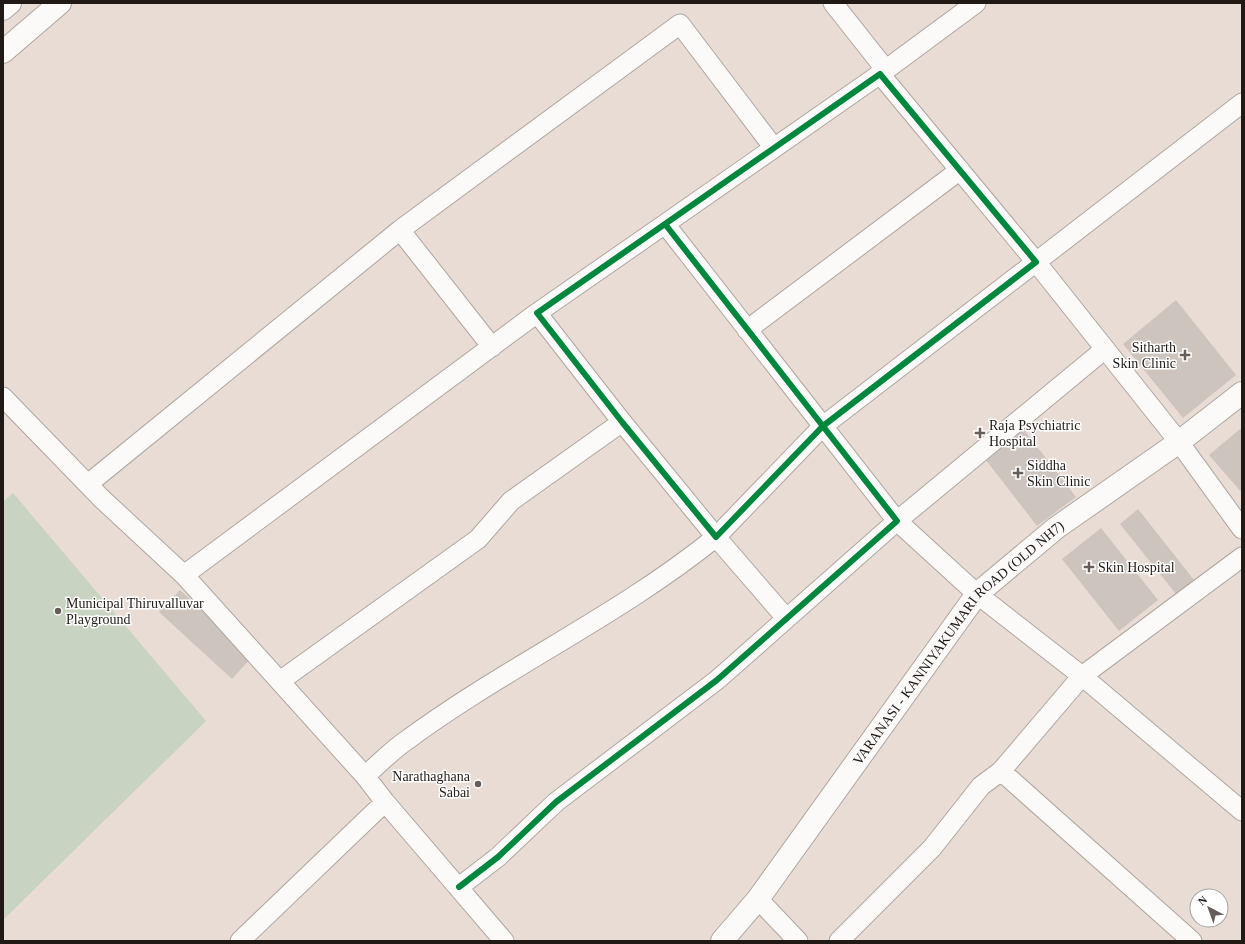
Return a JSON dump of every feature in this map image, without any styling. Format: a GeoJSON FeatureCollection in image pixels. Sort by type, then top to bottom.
{"type":"FeatureCollection","features":[{"type":"Feature","properties":{"kind":"main road"},"geometry":{"type":"LineString","coordinates":[[3,9],[10,3]]}},
{"type":"Feature","properties":{"kind":"main road"},"geometry":{"type":"LineString","coordinates":[[3,52],[60,3]]}},
{"type":"Feature","properties":{"kind":"main road","name":"VARANASI - KANNIYAKUMARI ROAD (OLD NH7)"},"geometry":{"type":"LineString","coordinates":[[722,941],[758,899],[977,594],[1056,528],[1179,442],[1242,393]]}},
{"type":"Feature","properties":{"kind":"street"},"geometry":{"type":"LineString","coordinates":[[833,3],[882,64],[880,74]]}},
{"type":"Feature","properties":{"kind":"street"},"geometry":{"type":"LineString","coordinates":[[184,575],[537,313],[880,74],[976,3]]}},
{"type":"Feature","properties":{"kind":"street"},"geometry":{"type":"LineString","coordinates":[[88,484],[400,230],[680,24],[774,148]]}},
{"type":"Feature","properties":{"kind":"street"},"geometry":{"type":"LineString","coordinates":[[880,74],[1036,262],[1179,442],[1242,529]]}},
{"type":"Feature","properties":{"kind":"street"},"geometry":{"type":"LineString","coordinates":[[365,776],[405,740],[530,658],[655,583],[716,537],[823,426],[1242,103]]}},
{"type":"Feature","properties":{"kind":"street"},"geometry":{"type":"LineString","coordinates":[[747,330],[960,170]]}},
{"type":"Feature","properties":{"kind":"street"},"geometry":{"type":"LineString","coordinates":[[665,224],[897,521],[977,594],[1082,676],[1242,811]]}},
{"type":"Feature","properties":{"kind":"street"},"geometry":{"type":"LineString","coordinates":[[400,230],[492,347]]}},
{"type":"Feature","properties":{"kind":"street"},"geometry":{"type":"LineString","coordinates":[[537,313],[622,422],[716,537],[786,618]]}},
{"type":"Feature","properties":{"kind":"street"},"geometry":{"type":"LineString","coordinates":[[459,887],[498,857],[556,802],[717,680],[897,521],[1105,349]]}},
{"type":"Feature","properties":{"kind":"street"},"geometry":{"type":"LineString","coordinates":[[3,397],[88,484],[184,575],[365,776],[385,802],[504,941]]}},
{"type":"Feature","properties":{"kind":"street"},"geometry":{"type":"LineString","coordinates":[[280,681],[478,539],[511,501],[622,422]]}},
{"type":"Feature","properties":{"kind":"street"},"geometry":{"type":"LineString","coordinates":[[839,941],[932,848],[981,786],[1001,771],[1082,676],[1242,557]]}},
{"type":"Feature","properties":{"kind":"street"},"geometry":{"type":"LineString","coordinates":[[1001,771],[1192,941]]}},
{"type":"Feature","properties":{"kind":"street"},"geometry":{"type":"LineString","coordinates":[[240,941],[385,802]]}},
{"type":"Feature","properties":{"kind":"street"},"geometry":{"type":"LineString","coordinates":[[758,899],[798,941]]}},
{"type":"Feature","properties":{"kind":"green space","name":"Municipal Thiruvalluvar Playground"},"geometry":{"type":"Polygon","coordinates":[[[13,493],[206,721],[3,920],[3,502],[13,493]]]}},
{"type":"Feature","properties":{"kind":"building"},"geometry":{"type":"Polygon","coordinates":[[[1176,300],[1236,375],[1183,418],[1123,344],[1176,300]]]}},
{"type":"Feature","properties":{"kind":"building"},"geometry":{"type":"Polygon","coordinates":[[[1021,426],[1076,497],[1037,526],[982,455],[1021,426]]]}},
{"type":"Feature","properties":{"kind":"building"},"geometry":{"type":"Polygon","coordinates":[[[1240,429],[1242,431],[1242,493],[1209,455],[1240,429]]]}},
{"type":"Feature","properties":{"kind":"building"},"geometry":{"type":"Polygon","coordinates":[[[1138,509],[1194,580],[1176,594],[1120,524],[1138,509]]]}},
{"type":"Feature","properties":{"kind":"building"},"geometry":{"type":"Polygon","coordinates":[[[1101,528],[1158,600],[1119,631],[1062,559],[1101,528]]]}},
{"type":"Feature","properties":{"kind":"building"},"geometry":{"type":"Polygon","coordinates":[[[180,590],[252,657],[232,679],[159,612],[180,590]]]}},
{"type":"Feature","properties":{"kind":"cycle path"},"geometry":{"type":"LineString","coordinates":[[459,887],[498,857],[556,802],[717,680],[897,521],[839,447],[810,410],[665,224],[537,313],[622,422],[716,537],[823,426],[1036,262],[880,74],[665,224]]}},
{"type":"Feature","properties":{"kind":"place","name":"Sitharth Skin Clinic"},"geometry":{"type":"Point","coordinates":[1185,355]}},
{"type":"Feature","properties":{"kind":"place","name":"Raja Psychiatric Hospital"},"geometry":{"type":"Point","coordinates":[980,433]}},
{"type":"Feature","properties":{"kind":"place","name":"Siddha Skin Clinic"},"geometry":{"type":"Point","coordinates":[1018,473]}},
{"type":"Feature","properties":{"kind":"place","name":"Skin Hospital"},"geometry":{"type":"Point","coordinates":[1089,567]}},
{"type":"Feature","properties":{"kind":"place","name":"Municipal Thiruvalluvar Playground"},"geometry":{"type":"Point","coordinates":[58,611]}},
{"type":"Feature","properties":{"kind":"place","name":"Narathaghana Sabai"},"geometry":{"type":"Point","coordinates":[478,784]}}]}
